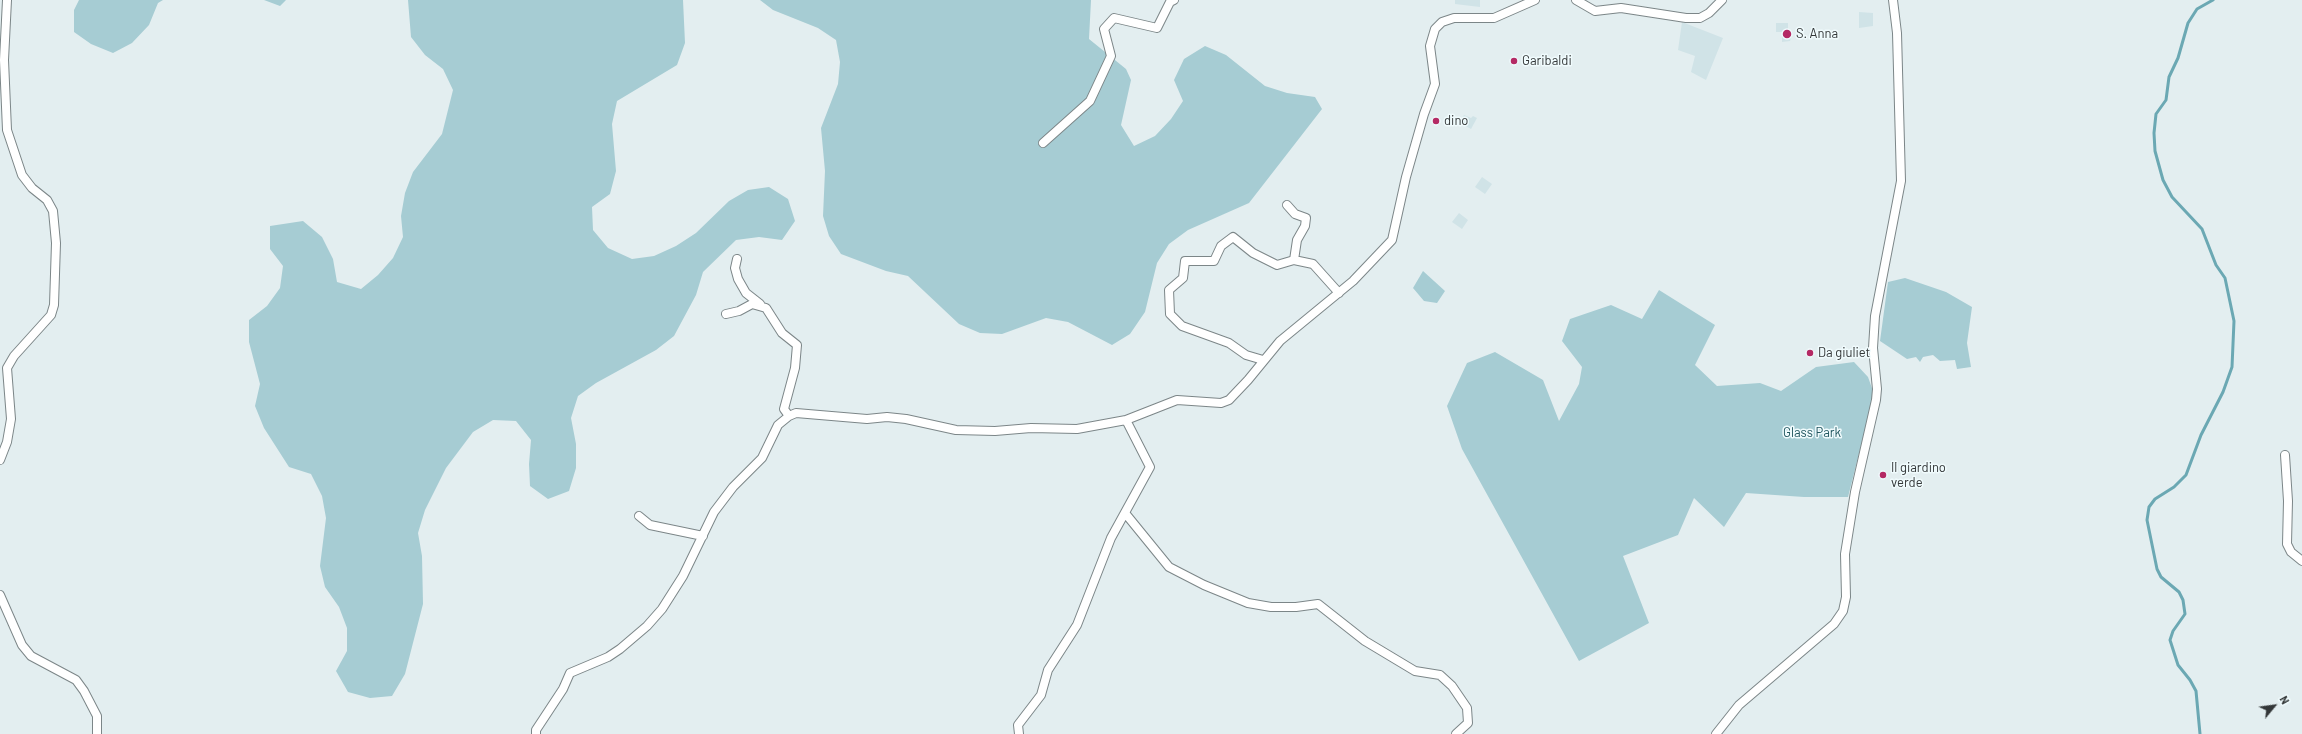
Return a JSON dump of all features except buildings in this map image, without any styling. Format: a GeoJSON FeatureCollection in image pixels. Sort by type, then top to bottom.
{"type":"FeatureCollection","features":[{"type":"Feature","properties":{"kind":"street"},"geometry":{"type":"LineString","coordinates":[[0,460],[7,442],[11,419],[7,368],[18,351],[51,315],[54,305],[56,243],[53,211],[47,200],[32,188],[22,175],[7,130],[4,60],[7,0]]}},
{"type":"Feature","properties":{"kind":"street"},"geometry":{"type":"LineString","coordinates":[[1043,143],[1090,101],[1111,56],[1104,29],[1114,18],[1157,28],[1170,2],[1174,0]]}},
{"type":"Feature","properties":{"kind":"street"},"geometry":{"type":"LineString","coordinates":[[536,734],[536,730],[563,689],[570,673],[608,657],[620,649],[647,626],[662,609],[683,576],[722,501],[762,458],[778,425],[789,416],[796,413],[867,420],[887,417],[906,419],[956,430],[995,431],[1077,429],[1126,420],[1177,400],[1225,402],[1248,380],[1280,341],[1339,293],[1370,264],[1392,240],[1406,177],[1424,114],[1435,84],[1430,46],[1435,29],[1442,22],[1454,18],[1494,18],[1534,0]]}},
{"type":"Feature","properties":{"kind":"street"},"geometry":{"type":"LineString","coordinates":[[1576,0],[1595,11],[1621,8],[1686,18],[1700,18],[1709,13],[1722,0]]}},
{"type":"Feature","properties":{"kind":"street"},"geometry":{"type":"LineString","coordinates":[[1716,734],[1739,705],[1834,624],[1843,611],[1846,597],[1845,554],[1851,515],[1878,389],[1873,359],[1875,316],[1901,181],[1897,33],[1893,0]]}},
{"type":"Feature","properties":{"kind":"street"},"geometry":{"type":"LineString","coordinates":[[1287,205],[1296,214],[1306,218],[1305,226],[1297,240],[1294,260]]}},
{"type":"Feature","properties":{"kind":"street"},"geometry":{"type":"LineString","coordinates":[[1263,360],[1246,355],[1229,343],[1182,326],[1170,314],[1169,290],[1183,278],[1185,261],[1214,261],[1221,246],[1233,237],[1253,253],[1277,265],[1294,260],[1313,264],[1339,293]]}},
{"type":"Feature","properties":{"kind":"street"},"geometry":{"type":"LineString","coordinates":[[737,259],[737,274],[746,293],[766,308],[782,333],[798,345],[796,363],[784,408],[789,416]]}},
{"type":"Feature","properties":{"kind":"street"},"geometry":{"type":"LineString","coordinates":[[726,314],[739,311],[752,304],[766,308]]}},
{"type":"Feature","properties":{"kind":"street"},"geometry":{"type":"LineString","coordinates":[[1019,734],[1018,725],[1041,694],[1048,670],[1076,625],[1097,570],[1150,465],[1126,420]]}},
{"type":"Feature","properties":{"kind":"street"},"geometry":{"type":"LineString","coordinates":[[2285,455],[2288,501],[2287,544],[2291,552],[2302,561]]}},
{"type":"Feature","properties":{"kind":"street"},"geometry":{"type":"LineString","coordinates":[[1125,513],[1169,567],[1204,585],[1248,603],[1263,606],[1296,607],[1318,604],[1365,641],[1415,671],[1440,676],[1452,686],[1467,708],[1468,723],[1456,734]]}},
{"type":"Feature","properties":{"kind":"street"},"geometry":{"type":"LineString","coordinates":[[639,516],[650,525],[703,536]]}},
{"type":"Feature","properties":{"kind":"street"},"geometry":{"type":"LineString","coordinates":[[0,595],[22,645],[31,656],[76,680],[84,690],[97,716],[97,734]]}},
{"type":"Feature","properties":{"kind":"shaded area"},"geometry":{"type":"Polygon","coordinates":[[[1455,0],[1480,0],[1480,7],[1455,4],[1455,0]]]}},
{"type":"Feature","properties":{"kind":"shaded area"},"geometry":{"type":"Polygon","coordinates":[[[1859,12],[1873,13],[1873,26],[1859,28],[1859,12]]]}},
{"type":"Feature","properties":{"kind":"shaded area"},"geometry":{"type":"Polygon","coordinates":[[[1682,22],[1723,38],[1706,80],[1691,72],[1695,56],[1678,50],[1682,22]]]}},
{"type":"Feature","properties":{"kind":"shaded area","name":"S. Anna"},"geometry":{"type":"Polygon","coordinates":[[[1776,23],[1788,23],[1788,32],[1793,32],[1790,41],[1782,42],[1782,32],[1776,32],[1776,23]]]}},
{"type":"Feature","properties":{"kind":"shaded area"},"geometry":{"type":"Polygon","coordinates":[[[1464,115],[1471,118],[1473,116],[1477,118],[1471,129],[1460,123],[1464,115]]]}},
{"type":"Feature","properties":{"kind":"shaded area"},"geometry":{"type":"Polygon","coordinates":[[[1482,177],[1492,184],[1485,194],[1475,187],[1482,177]]]}},
{"type":"Feature","properties":{"kind":"shaded area"},"geometry":{"type":"Polygon","coordinates":[[[1459,213],[1468,220],[1462,229],[1452,222],[1459,213]]]}},
{"type":"Feature","properties":{"kind":"green space"},"geometry":{"type":"Polygon","coordinates":[[[79,0],[163,0],[158,3],[149,25],[132,43],[113,53],[91,44],[74,32],[74,10],[79,0]]]}},
{"type":"Feature","properties":{"kind":"green space"},"geometry":{"type":"Polygon","coordinates":[[[264,0],[286,0],[280,6],[264,0]]]}},
{"type":"Feature","properties":{"kind":"green space"},"geometry":{"type":"Polygon","coordinates":[[[408,0],[683,0],[685,43],[677,65],[617,101],[612,124],[616,171],[610,194],[592,207],[593,230],[608,248],[632,259],[654,256],[676,246],[696,233],[729,201],[748,190],[769,187],[788,199],[795,221],[782,240],[759,237],[736,240],[703,272],[696,295],[674,336],[656,350],[596,383],[578,396],[571,418],[576,444],[576,468],[569,491],[548,499],[530,486],[529,464],[531,440],[516,421],[493,420],[473,432],[446,468],[425,510],[418,533],[422,556],[423,604],[405,674],[392,696],[370,698],[348,692],[336,671],[347,651],[347,628],[339,607],[325,587],[320,566],[326,518],[322,496],[311,474],[289,467],[264,428],[255,406],[260,384],[249,342],[249,320],[267,306],[280,288],[283,266],[270,249],[270,226],[303,221],[322,237],[333,259],[337,282],[361,289],[378,275],[393,258],[403,237],[401,216],[405,193],[413,172],[442,134],[453,90],[443,69],[425,55],[411,37],[408,0]]]}},
{"type":"Feature","properties":{"kind":"green space"},"geometry":{"type":"Polygon","coordinates":[[[760,0],[1091,0],[1089,39],[1126,69],[1131,80],[1121,125],[1134,146],[1155,136],[1171,119],[1183,101],[1174,80],[1184,59],[1205,46],[1226,55],[1265,86],[1287,93],[1315,97],[1322,109],[1249,203],[1188,230],[1169,244],[1157,263],[1145,312],[1130,334],[1112,345],[1068,322],[1046,318],[1002,334],[980,333],[959,324],[908,276],[886,271],[841,254],[829,236],[823,216],[825,171],[821,128],[838,84],[840,62],[836,40],[818,28],[773,10],[760,0]]]}},
{"type":"Feature","properties":{"kind":"green space"},"geometry":{"type":"Polygon","coordinates":[[[1423,271],[1445,291],[1437,303],[1424,301],[1413,288],[1423,271]]]}},
{"type":"Feature","properties":{"kind":"green space"},"geometry":{"type":"Polygon","coordinates":[[[1905,278],[1946,292],[1972,307],[1967,343],[1971,367],[1957,369],[1955,360],[1940,361],[1933,355],[1923,357],[1920,362],[1916,357],[1907,359],[1880,341],[1888,282],[1905,278]]]}},
{"type":"Feature","properties":{"kind":"green space","name":"Glass Park"},"geometry":{"type":"Polygon","coordinates":[[[1659,290],[1715,325],[1695,365],[1717,386],[1760,383],[1781,391],[1816,367],[1854,362],[1868,377],[1874,394],[1848,497],[1804,497],[1746,493],[1724,527],[1694,498],[1678,535],[1623,556],[1649,623],[1579,661],[1462,449],[1447,406],[1467,363],[1495,352],[1543,380],[1559,421],[1579,384],[1582,367],[1562,341],[1570,319],[1611,305],[1642,319],[1659,290]]]}},
{"type":"Feature","properties":{"kind":"waterway"},"geometry":{"type":"LineString","coordinates":[[2200,734],[2196,691],[2190,680],[2178,665],[2170,640],[2173,631],[2185,614],[2183,600],[2179,592],[2161,577],[2157,569],[2147,520],[2149,507],[2155,499],[2174,487],[2186,475],[2201,435],[2223,392],[2232,367],[2234,321],[2225,278],[2216,265],[2202,229],[2172,197],[2163,180],[2155,151],[2154,133],[2156,114],[2166,100],[2169,77],[2178,58],[2188,23],[2197,9],[2213,0]]}},
{"type":"Feature","properties":{"kind":"place","name":"S. Anna"},"geometry":{"type":"Point","coordinates":[1787,34]}},
{"type":"Feature","properties":{"kind":"place","name":"Garibaldi"},"geometry":{"type":"Point","coordinates":[1514,61]}},
{"type":"Feature","properties":{"kind":"place","name":"dino"},"geometry":{"type":"Point","coordinates":[1436,121]}},
{"type":"Feature","properties":{"kind":"place","name":"Da giuliet"},"geometry":{"type":"Point","coordinates":[1810,353]}},
{"type":"Feature","properties":{"kind":"place","name":"Il giardino verde"},"geometry":{"type":"Point","coordinates":[1883,475]}}]}
